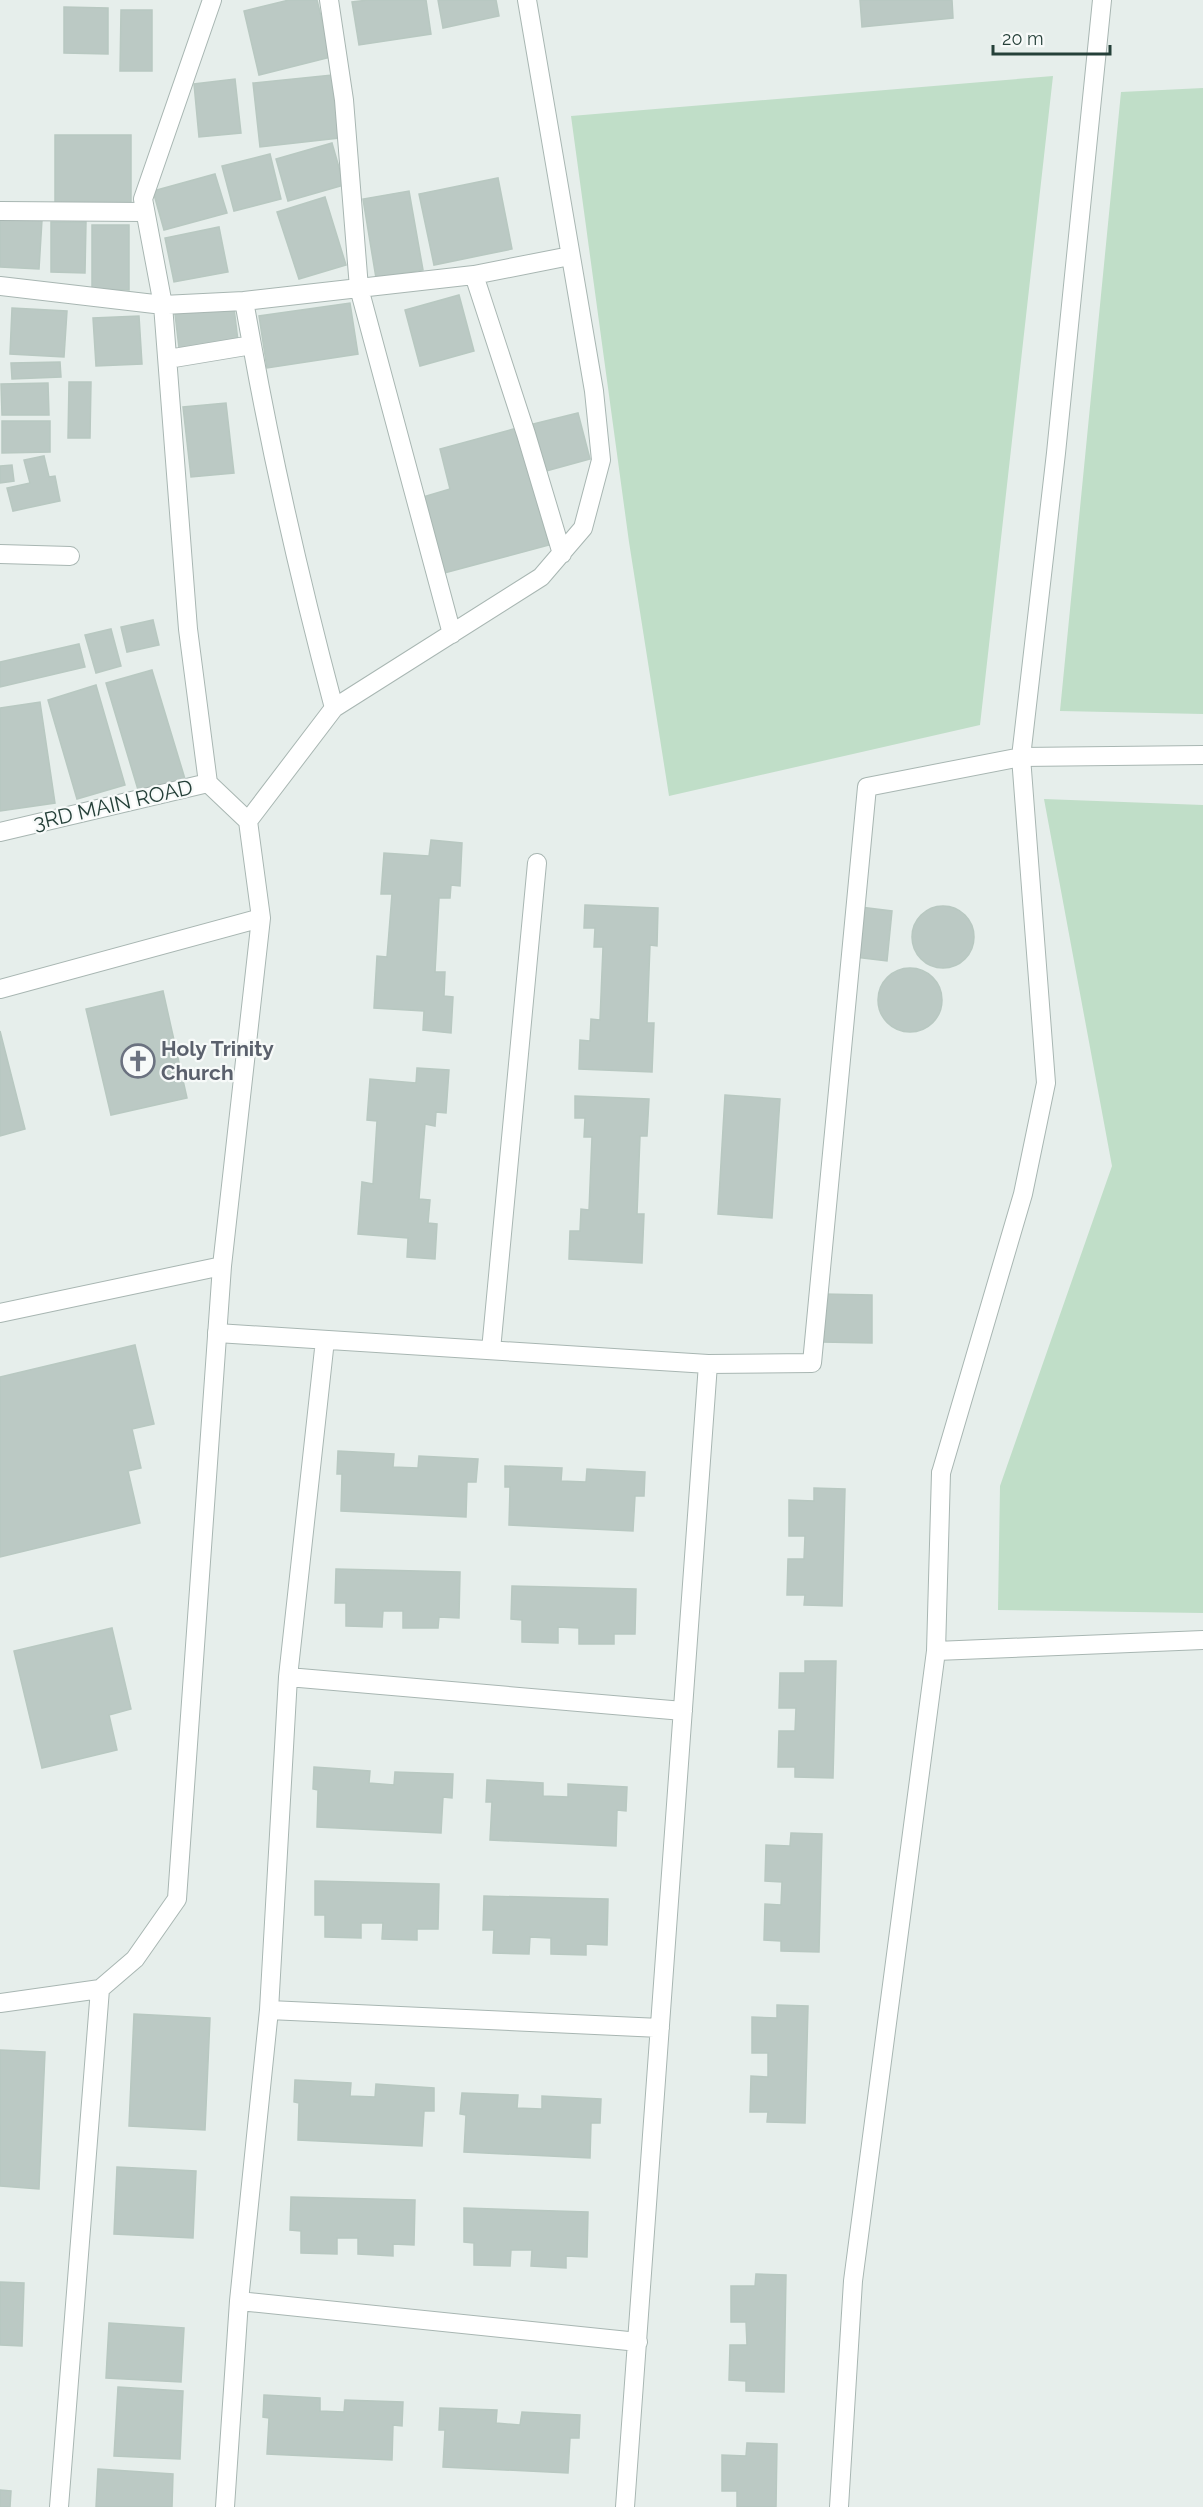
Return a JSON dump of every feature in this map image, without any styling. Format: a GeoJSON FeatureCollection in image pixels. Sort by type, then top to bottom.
{"type":"FeatureCollection","features":[{"type":"Feature","properties":{"kind":"street"},"geometry":{"type":"LineString","coordinates":[[208,783],[188,629],[164,305],[143,199],[212,0]]}},
{"type":"Feature","properties":{"kind":"street"},"geometry":{"type":"LineString","coordinates":[[329,0],[344,100],[359,288],[452,634]]}},
{"type":"Feature","properties":{"kind":"street"},"geometry":{"type":"LineString","coordinates":[[0,2003],[100,1989],[135,1959],[177,1899],[222,1266],[261,918],[248,821],[334,708],[541,578],[583,528],[601,460],[594,391],[527,0]]}},
{"type":"Feature","properties":{"kind":"street"},"geometry":{"type":"LineString","coordinates":[[839,2507],[853,2281],[936,1651],[941,1473],[1023,1194],[1046,1083],[1021,756],[1056,453],[1102,0]]}},
{"type":"Feature","properties":{"kind":"street"},"geometry":{"type":"LineString","coordinates":[[0,211],[145,212]]}},
{"type":"Feature","properties":{"kind":"street"},"geometry":{"type":"LineString","coordinates":[[0,286],[164,305],[244,301],[474,275],[570,256]]}},
{"type":"Feature","properties":{"kind":"street"},"geometry":{"type":"LineString","coordinates":[[474,275],[562,554]]}},
{"type":"Feature","properties":{"kind":"street"},"geometry":{"type":"LineString","coordinates":[[244,301],[270,443],[300,579],[334,708]]}},
{"type":"Feature","properties":{"kind":"street"},"geometry":{"type":"LineString","coordinates":[[168,359],[252,345]]}},
{"type":"Feature","properties":{"kind":"street"},"geometry":{"type":"LineString","coordinates":[[0,554],[70,556]]}},
{"type":"Feature","properties":{"kind":"street"},"geometry":{"type":"LineString","coordinates":[[217,1333],[708,1364],[812,1363],[867,787],[1021,756],[1203,755]]}},
{"type":"Feature","properties":{"kind":"street","name":"3RD MAIN ROAD"},"geometry":{"type":"LineString","coordinates":[[0,832],[208,783],[248,821]]}},
{"type":"Feature","properties":{"kind":"street"},"geometry":{"type":"LineString","coordinates":[[491,1350],[537,862]]}},
{"type":"Feature","properties":{"kind":"street"},"geometry":{"type":"LineString","coordinates":[[0,990],[261,918]]}},
{"type":"Feature","properties":{"kind":"street"},"geometry":{"type":"LineString","coordinates":[[0,1313],[222,1266]]}},
{"type":"Feature","properties":{"kind":"street"},"geometry":{"type":"LineString","coordinates":[[225,2507],[238,2301],[269,2010],[288,1677],[325,1340]]}},
{"type":"Feature","properties":{"kind":"street"},"geometry":{"type":"LineString","coordinates":[[625,2507],[708,1364]]}},
{"type":"Feature","properties":{"kind":"street"},"geometry":{"type":"LineString","coordinates":[[936,1651],[1203,1640]]}},
{"type":"Feature","properties":{"kind":"street"},"geometry":{"type":"LineString","coordinates":[[288,1677],[683,1711]]}},
{"type":"Feature","properties":{"kind":"street"},"geometry":{"type":"LineString","coordinates":[[60,2507],[100,1989]]}},
{"type":"Feature","properties":{"kind":"street"},"geometry":{"type":"LineString","coordinates":[[269,2010],[660,2028]]}},
{"type":"Feature","properties":{"kind":"street"},"geometry":{"type":"LineString","coordinates":[[238,2301],[638,2342]]}},
{"type":"Feature","properties":{"kind":"green space"},"geometry":{"type":"Polygon","coordinates":[[[1053,76],[980,725],[669,796],[629,542],[571,116],[1053,76]]]}},
{"type":"Feature","properties":{"kind":"green space"},"geometry":{"type":"Polygon","coordinates":[[[1203,88],[1203,714],[1060,711],[1121,92],[1203,88]]]}},
{"type":"Feature","properties":{"kind":"green space"},"geometry":{"type":"Polygon","coordinates":[[[1044,799],[1203,805],[1203,1613],[998,1610],[1000,1486],[1112,1166],[1044,799]]]}},
{"type":"Feature","properties":{"kind":"building"},"geometry":{"type":"Polygon","coordinates":[[[289,0],[317,0],[331,57],[259,75],[244,11],[289,0]]]}},
{"type":"Feature","properties":{"kind":"building"},"geometry":{"type":"Polygon","coordinates":[[[426,0],[431,34],[359,45],[352,2],[426,0]]]}},
{"type":"Feature","properties":{"kind":"building"},"geometry":{"type":"Polygon","coordinates":[[[438,0],[496,0],[499,16],[443,28],[438,0]]]}},
{"type":"Feature","properties":{"kind":"building"},"geometry":{"type":"Polygon","coordinates":[[[860,0],[952,0],[953,18],[862,27],[860,0]]]}},
{"type":"Feature","properties":{"kind":"building"},"geometry":{"type":"Polygon","coordinates":[[[64,7],[108,8],[108,54],[64,53],[64,7]]]}},
{"type":"Feature","properties":{"kind":"building"},"geometry":{"type":"Polygon","coordinates":[[[121,10],[152,10],[152,71],[120,71],[121,10]]]}},
{"type":"Feature","properties":{"kind":"building"},"geometry":{"type":"Polygon","coordinates":[[[332,75],[339,138],[260,147],[253,83],[332,75]]]}},
{"type":"Feature","properties":{"kind":"building"},"geometry":{"type":"Polygon","coordinates":[[[235,79],[241,133],[199,137],[194,84],[235,79]]]}},
{"type":"Feature","properties":{"kind":"building"},"geometry":{"type":"Polygon","coordinates":[[[55,135],[131,135],[131,204],[55,204],[55,135]]]}},
{"type":"Feature","properties":{"kind":"building"},"geometry":{"type":"Polygon","coordinates":[[[332,143],[344,185],[288,201],[276,159],[332,143]]]}},
{"type":"Feature","properties":{"kind":"building"},"geometry":{"type":"Polygon","coordinates":[[[270,154],[281,199],[234,211],[222,166],[270,154]]]}},
{"type":"Feature","properties":{"kind":"building"},"geometry":{"type":"Polygon","coordinates":[[[215,174],[227,213],[164,230],[153,191],[215,174]]]}},
{"type":"Feature","properties":{"kind":"building"},"geometry":{"type":"Polygon","coordinates":[[[498,178],[512,249],[434,265],[419,194],[498,178]]]}},
{"type":"Feature","properties":{"kind":"building"},"geometry":{"type":"Polygon","coordinates":[[[409,191],[423,270],[376,278],[363,199],[409,191]]]}},
{"type":"Feature","properties":{"kind":"building"},"geometry":{"type":"Polygon","coordinates":[[[325,197],[346,265],[299,279],[277,212],[325,197]]]}},
{"type":"Feature","properties":{"kind":"building"},"geometry":{"type":"Polygon","coordinates":[[[0,217],[42,220],[39,269],[0,267],[0,217]]]}},
{"type":"Feature","properties":{"kind":"building"},"geometry":{"type":"Polygon","coordinates":[[[51,222],[86,222],[85,273],[51,272],[51,222]]]}},
{"type":"Feature","properties":{"kind":"building"},"geometry":{"type":"Polygon","coordinates":[[[92,225],[129,225],[129,290],[92,289],[92,225]]]}},
{"type":"Feature","properties":{"kind":"building"},"geometry":{"type":"Polygon","coordinates":[[[219,227],[228,272],[174,282],[165,238],[219,227]]]}},
{"type":"Feature","properties":{"kind":"building"},"geometry":{"type":"Polygon","coordinates":[[[459,295],[474,351],[420,366],[405,310],[459,295]]]}},
{"type":"Feature","properties":{"kind":"building"},"geometry":{"type":"Polygon","coordinates":[[[350,303],[358,354],[267,368],[259,316],[350,303]]]}},
{"type":"Feature","properties":{"kind":"building"},"geometry":{"type":"Polygon","coordinates":[[[12,308],[67,311],[64,357],[10,354],[12,308]]]}},
{"type":"Feature","properties":{"kind":"building"},"geometry":{"type":"Polygon","coordinates":[[[234,308],[238,341],[179,348],[175,314],[234,308]]]}},
{"type":"Feature","properties":{"kind":"building"},"geometry":{"type":"Polygon","coordinates":[[[139,316],[142,364],[96,366],[93,318],[139,316]]]}},
{"type":"Feature","properties":{"kind":"building"},"geometry":{"type":"Polygon","coordinates":[[[60,362],[61,377],[12,379],[11,363],[60,362]]]}},
{"type":"Feature","properties":{"kind":"building"},"geometry":{"type":"Polygon","coordinates":[[[69,382],[91,382],[90,438],[68,438],[69,382]]]}},
{"type":"Feature","properties":{"kind":"building"},"geometry":{"type":"Polygon","coordinates":[[[48,383],[49,415],[2,415],[1,384],[48,383]]]}},
{"type":"Feature","properties":{"kind":"building"},"geometry":{"type":"Polygon","coordinates":[[[226,403],[234,473],[191,477],[183,407],[226,403]]]}},
{"type":"Feature","properties":{"kind":"building"},"geometry":{"type":"Polygon","coordinates":[[[578,413],[590,459],[546,471],[533,424],[578,413]]]}},
{"type":"Feature","properties":{"kind":"building"},"geometry":{"type":"Polygon","coordinates":[[[2,421],[50,421],[50,452],[2,453],[2,421]]]}},
{"type":"Feature","properties":{"kind":"building"},"geometry":{"type":"Polygon","coordinates":[[[517,428],[549,545],[444,573],[423,497],[450,489],[440,449],[517,428]]]}},
{"type":"Feature","properties":{"kind":"building"},"geometry":{"type":"Polygon","coordinates":[[[44,456],[49,477],[55,476],[60,501],[13,511],[7,488],[30,483],[24,460],[44,456]]]}},
{"type":"Feature","properties":{"kind":"building"},"geometry":{"type":"Polygon","coordinates":[[[12,465],[14,481],[0,483],[0,466],[12,465]]]}},
{"type":"Feature","properties":{"kind":"building"},"geometry":{"type":"Polygon","coordinates":[[[153,620],[159,645],[127,652],[121,627],[153,620]]]}},
{"type":"Feature","properties":{"kind":"building"},"geometry":{"type":"Polygon","coordinates":[[[111,629],[121,666],[96,673],[85,635],[111,629]]]}},
{"type":"Feature","properties":{"kind":"building"},"geometry":{"type":"Polygon","coordinates":[[[79,644],[85,667],[0,687],[0,662],[79,644]]]}},
{"type":"Feature","properties":{"kind":"building"},"geometry":{"type":"Polygon","coordinates":[[[152,670],[185,779],[139,793],[106,683],[152,670]]]}},
{"type":"Feature","properties":{"kind":"building"},"geometry":{"type":"Polygon","coordinates":[[[96,685],[125,785],[77,799],[48,700],[96,685]]]}},
{"type":"Feature","properties":{"kind":"building"},"geometry":{"type":"Polygon","coordinates":[[[40,702],[55,803],[0,811],[0,708],[40,702]]]}},
{"type":"Feature","properties":{"kind":"building"},"geometry":{"type":"Polygon","coordinates":[[[431,840],[462,843],[460,886],[451,885],[450,898],[439,898],[435,972],[445,972],[444,996],[453,997],[451,1033],[423,1030],[424,1011],[374,1008],[377,956],[387,957],[392,894],[381,894],[384,853],[429,856],[431,840]]]}},
{"type":"Feature","properties":{"kind":"building"},"geometry":{"type":"Polygon","coordinates":[[[585,905],[658,908],[657,946],[650,945],[647,1023],[654,1023],[652,1072],[579,1069],[580,1040],[590,1041],[591,1019],[600,1020],[603,947],[594,947],[595,928],[584,928],[585,905]]]}},
{"type":"Feature","properties":{"kind":"building"},"geometry":{"type":"Polygon","coordinates":[[[937,906],[949,906],[965,915],[972,925],[974,937],[972,949],[965,959],[949,968],[937,968],[926,963],[917,954],[912,943],[912,931],[917,920],[926,911],[937,906]]]}},
{"type":"Feature","properties":{"kind":"building"},"geometry":{"type":"Polygon","coordinates":[[[860,907],[892,911],[887,961],[855,957],[860,907]]]}},
{"type":"Feature","properties":{"kind":"building"},"geometry":{"type":"Polygon","coordinates":[[[904,968],[916,968],[933,977],[940,988],[942,1000],[940,1012],[933,1023],[916,1032],[904,1032],[892,1027],[883,1018],[878,1006],[878,994],[883,982],[892,973],[904,968]]]}},
{"type":"Feature","properties":{"kind":"building"},"geometry":{"type":"Polygon","coordinates":[[[163,991],[187,1098],[111,1115],[86,1009],[163,991]]]}},
{"type":"Feature","properties":{"kind":"building"},"geometry":{"type":"Polygon","coordinates":[[[0,1031],[25,1129],[0,1136],[0,1031]]]}},
{"type":"Feature","properties":{"kind":"building"},"geometry":{"type":"Polygon","coordinates":[[[417,1068],[449,1070],[446,1113],[436,1112],[435,1126],[425,1124],[419,1199],[430,1200],[428,1223],[437,1224],[435,1259],[407,1257],[408,1238],[358,1234],[362,1182],[373,1184],[377,1121],[367,1120],[370,1079],[416,1083],[417,1068]]]}},
{"type":"Feature","properties":{"kind":"building"},"geometry":{"type":"Polygon","coordinates":[[[725,1095],[780,1099],[772,1218],[718,1214],[725,1095]]]}},
{"type":"Feature","properties":{"kind":"building"},"geometry":{"type":"Polygon","coordinates":[[[575,1096],[649,1099],[647,1136],[640,1136],[637,1214],[644,1214],[642,1263],[569,1259],[570,1231],[580,1231],[581,1209],[589,1210],[592,1137],[584,1137],[585,1118],[575,1118],[575,1096]]]}},
{"type":"Feature","properties":{"kind":"building"},"geometry":{"type":"Polygon","coordinates":[[[823,1294],[872,1295],[872,1343],[822,1342],[823,1294]]]}},
{"type":"Feature","properties":{"kind":"building"},"geometry":{"type":"Polygon","coordinates":[[[135,1345],[154,1424],[132,1429],[141,1468],[128,1471],[140,1523],[0,1557],[0,1377],[135,1345]]]}},
{"type":"Feature","properties":{"kind":"building"},"geometry":{"type":"Polygon","coordinates":[[[338,1451],[394,1454],[393,1467],[418,1468],[419,1456],[478,1459],[476,1482],[467,1482],[466,1517],[341,1511],[342,1474],[337,1474],[338,1451]]]}},
{"type":"Feature","properties":{"kind":"building"},"geometry":{"type":"Polygon","coordinates":[[[505,1466],[562,1468],[561,1481],[586,1482],[587,1469],[645,1472],[644,1496],[635,1496],[633,1531],[509,1525],[510,1487],[505,1487],[505,1466]]]}},
{"type":"Feature","properties":{"kind":"building"},"geometry":{"type":"Polygon","coordinates":[[[814,1488],[845,1489],[842,1606],[804,1605],[805,1595],[787,1595],[788,1559],[804,1559],[805,1536],[789,1536],[789,1500],[814,1501],[814,1488]]]}},
{"type":"Feature","properties":{"kind":"building"},"geometry":{"type":"Polygon","coordinates":[[[336,1569],[460,1572],[459,1618],[439,1617],[438,1628],[403,1628],[403,1611],[383,1611],[382,1627],[346,1626],[346,1603],[335,1603],[336,1569]]]}},
{"type":"Feature","properties":{"kind":"building"},"geometry":{"type":"Polygon","coordinates":[[[512,1586],[636,1589],[635,1634],[614,1634],[614,1644],[579,1644],[579,1628],[558,1627],[558,1643],[522,1642],[522,1620],[511,1619],[512,1586]]]}},
{"type":"Feature","properties":{"kind":"building"},"geometry":{"type":"Polygon","coordinates":[[[112,1628],[131,1709],[109,1715],[117,1750],[42,1768],[14,1651],[112,1628]]]}},
{"type":"Feature","properties":{"kind":"building"},"geometry":{"type":"Polygon","coordinates":[[[805,1661],[836,1661],[833,1778],[795,1777],[795,1767],[778,1767],[779,1731],[795,1731],[796,1708],[779,1708],[780,1673],[805,1673],[805,1661]]]}},
{"type":"Feature","properties":{"kind":"building"},"geometry":{"type":"Polygon","coordinates":[[[314,1767],[370,1771],[369,1783],[394,1785],[395,1772],[453,1774],[452,1798],[443,1797],[441,1833],[317,1827],[318,1790],[313,1789],[314,1767]]]}},
{"type":"Feature","properties":{"kind":"building"},"geometry":{"type":"Polygon","coordinates":[[[487,1780],[543,1783],[543,1796],[568,1797],[568,1784],[627,1787],[626,1811],[617,1810],[616,1846],[490,1840],[492,1802],[486,1802],[487,1780]]]}},
{"type":"Feature","properties":{"kind":"building"},"geometry":{"type":"Polygon","coordinates":[[[791,1833],[822,1834],[819,1952],[781,1951],[781,1941],[764,1940],[765,1904],[781,1905],[782,1882],[765,1881],[766,1845],[790,1846],[791,1833]]]}},
{"type":"Feature","properties":{"kind":"building"},"geometry":{"type":"Polygon","coordinates":[[[315,1881],[439,1884],[438,1929],[417,1929],[417,1940],[382,1939],[383,1923],[361,1923],[361,1938],[325,1937],[325,1915],[315,1915],[315,1881]]]}},
{"type":"Feature","properties":{"kind":"building"},"geometry":{"type":"Polygon","coordinates":[[[484,1896],[608,1899],[607,1945],[586,1944],[586,1955],[551,1954],[551,1938],[530,1937],[529,1954],[493,1953],[494,1930],[483,1930],[484,1896]]]}},
{"type":"Feature","properties":{"kind":"building"},"geometry":{"type":"Polygon","coordinates":[[[777,2005],[808,2006],[805,2123],[767,2122],[768,2112],[750,2112],[751,2076],[768,2077],[768,2053],[752,2053],[752,2017],[777,2018],[777,2005]]]}},
{"type":"Feature","properties":{"kind":"building"},"geometry":{"type":"Polygon","coordinates":[[[134,2014],[210,2018],[205,2130],[129,2126],[134,2014]]]}},
{"type":"Feature","properties":{"kind":"building"},"geometry":{"type":"Polygon","coordinates":[[[0,2050],[45,2052],[39,2189],[0,2186],[0,2050]]]}},
{"type":"Feature","properties":{"kind":"building"},"geometry":{"type":"Polygon","coordinates":[[[295,2080],[351,2083],[350,2096],[375,2097],[376,2084],[434,2088],[434,2111],[424,2111],[422,2146],[298,2140],[299,2103],[294,2102],[295,2080]]]}},
{"type":"Feature","properties":{"kind":"building"},"geometry":{"type":"Polygon","coordinates":[[[462,2093],[518,2095],[517,2108],[542,2109],[542,2096],[601,2099],[600,2123],[591,2123],[590,2158],[464,2152],[466,2115],[460,2114],[462,2093]]]}},
{"type":"Feature","properties":{"kind":"building"},"geometry":{"type":"Polygon","coordinates":[[[117,2167],[196,2171],[193,2238],[114,2234],[117,2167]]]}},
{"type":"Feature","properties":{"kind":"building"},"geometry":{"type":"Polygon","coordinates":[[[291,2197],[415,2200],[414,2245],[393,2244],[393,2256],[358,2254],[358,2238],[337,2238],[337,2254],[301,2253],[301,2231],[290,2230],[291,2197]]]}},
{"type":"Feature","properties":{"kind":"building"},"geometry":{"type":"Polygon","coordinates":[[[464,2208],[588,2212],[587,2257],[566,2256],[566,2268],[531,2266],[532,2250],[511,2250],[510,2266],[474,2265],[474,2243],[464,2242],[464,2208]]]}},
{"type":"Feature","properties":{"kind":"building"},"geometry":{"type":"Polygon","coordinates":[[[756,2274],[786,2275],[784,2392],[746,2391],[746,2381],[729,2380],[730,2345],[747,2345],[746,2322],[731,2322],[731,2286],[755,2286],[756,2274]]]}},
{"type":"Feature","properties":{"kind":"building"},"geometry":{"type":"Polygon","coordinates":[[[0,2282],[24,2283],[22,2346],[0,2345],[0,2282]]]}},
{"type":"Feature","properties":{"kind":"building"},"geometry":{"type":"Polygon","coordinates":[[[109,2323],[184,2328],[181,2382],[106,2378],[109,2323]]]}},
{"type":"Feature","properties":{"kind":"building"},"geometry":{"type":"Polygon","coordinates":[[[118,2387],[183,2391],[180,2459],[114,2456],[118,2387]]]}},
{"type":"Feature","properties":{"kind":"building"},"geometry":{"type":"Polygon","coordinates":[[[264,2395],[320,2398],[320,2411],[344,2412],[345,2400],[403,2402],[402,2426],[393,2425],[392,2460],[267,2454],[269,2418],[263,2417],[264,2395]]]}},
{"type":"Feature","properties":{"kind":"building"},"geometry":{"type":"Polygon","coordinates":[[[440,2408],[497,2410],[496,2423],[520,2425],[522,2412],[580,2415],[579,2438],[570,2438],[568,2473],[443,2467],[445,2430],[439,2430],[440,2408]]]}},
{"type":"Feature","properties":{"kind":"building"},"geometry":{"type":"Polygon","coordinates":[[[747,2443],[777,2444],[776,2507],[737,2507],[737,2491],[722,2491],[722,2455],[746,2456],[747,2443]]]}},
{"type":"Feature","properties":{"kind":"building"},"geometry":{"type":"Polygon","coordinates":[[[98,2469],[173,2474],[172,2507],[96,2507],[98,2469]]]}},
{"type":"Feature","properties":{"kind":"building"},"geometry":{"type":"Polygon","coordinates":[[[0,2490],[11,2491],[10,2507],[0,2507],[0,2490]]]}},
{"type":"Feature","properties":{"kind":"place","name":"Holy Trinity Church"},"geometry":{"type":"Point","coordinates":[138,1061]}}]}
